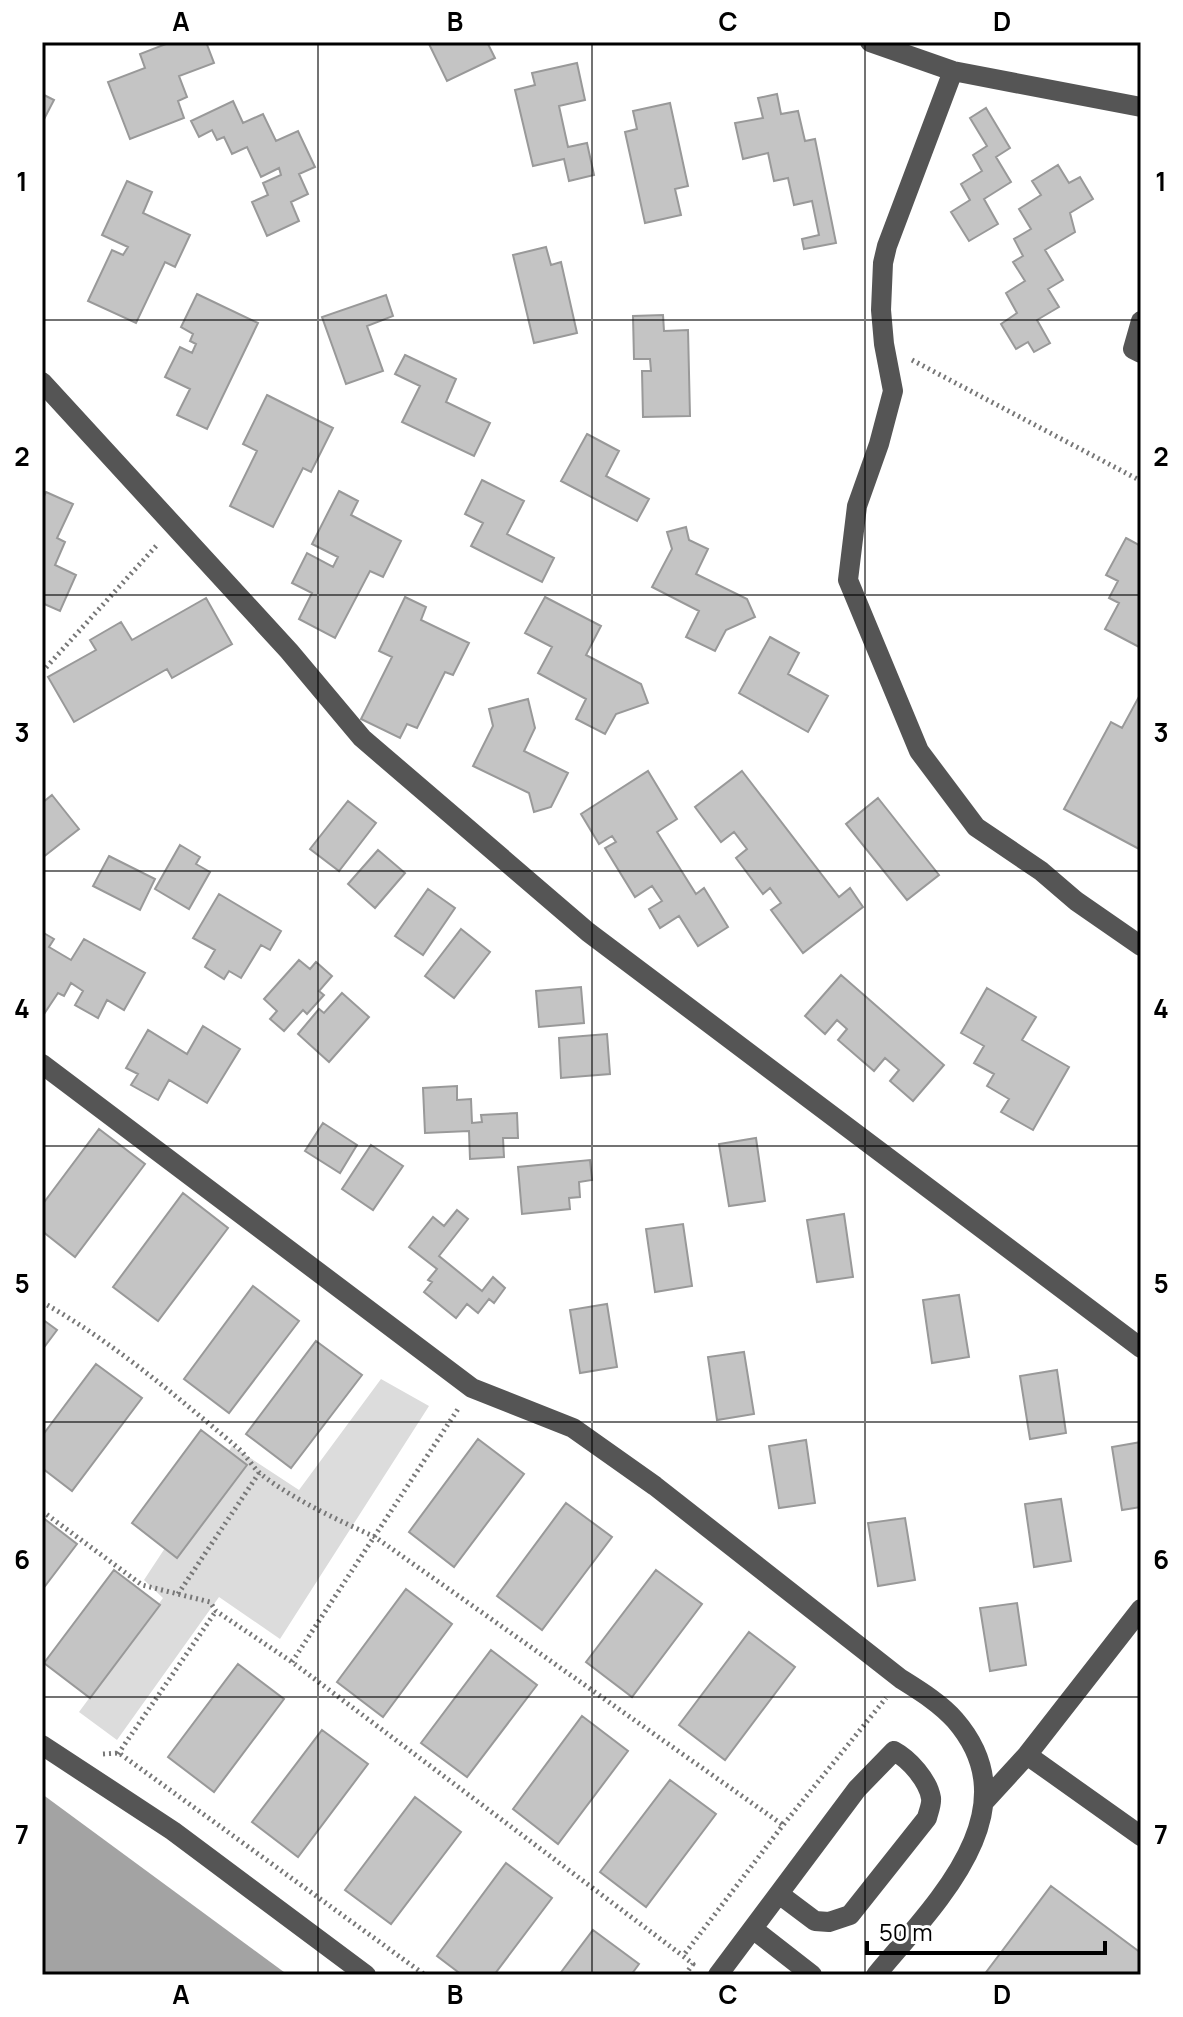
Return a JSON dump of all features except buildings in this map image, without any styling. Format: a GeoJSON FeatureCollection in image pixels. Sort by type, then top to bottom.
{"type":"FeatureCollection","features":[{"type":"Feature","properties":{"kind":"street"},"geometry":{"type":"LineString","coordinates":[[870,42],[953,71],[1141,107]]}},
{"type":"Feature","properties":{"kind":"street"},"geometry":{"type":"LineString","coordinates":[[953,71],[883,263],[881,310],[893,391],[879,444],[857,506],[848,580],[919,751],[976,827],[1141,946]]}},
{"type":"Feature","properties":{"kind":"street"},"geometry":{"type":"LineString","coordinates":[[1141,321],[1133,349],[1141,353]]}},
{"type":"Feature","properties":{"kind":"street"},"geometry":{"type":"LineString","coordinates":[[42,382],[289,651],[362,738],[588,932],[1141,1348]]}},
{"type":"Feature","properties":{"kind":"street"},"geometry":{"type":"LineString","coordinates":[[42,1064],[472,1388],[573,1428],[655,1486],[954,1720],[972,1743],[982,1767],[984,1802],[977,1832],[966,1860],[952,1882],[876,1975]]}},
{"type":"Feature","properties":{"kind":"street"},"geometry":{"type":"LineString","coordinates":[[984,1802],[1027,1755],[1141,1609]]}},
{"type":"Feature","properties":{"kind":"street"},"geometry":{"type":"LineString","coordinates":[[42,1745],[173,1831],[366,1975]]}},
{"type":"Feature","properties":{"kind":"street"},"geometry":{"type":"LineString","coordinates":[[718,1975],[857,1789],[894,1751],[903,1756],[921,1777],[931,1800],[927,1818],[850,1915],[829,1922],[815,1921],[779,1894]]}},
{"type":"Feature","properties":{"kind":"street"},"geometry":{"type":"LineString","coordinates":[[1027,1755],[1141,1836]]}},
{"type":"Feature","properties":{"kind":"street"},"geometry":{"type":"LineString","coordinates":[[753,1929],[812,1975]]}},
{"type":"Feature","properties":{"kind":"path"},"geometry":{"type":"LineString","coordinates":[[884,344],[1141,481]]}},
{"type":"Feature","properties":{"kind":"path"},"geometry":{"type":"LineString","coordinates":[[42,672],[173,527]]}},
{"type":"Feature","properties":{"kind":"path"},"geometry":{"type":"LineString","coordinates":[[42,1302],[80,1323],[172,1392],[249,1458],[259,1473],[319,1512],[375,1537],[783,1825]]}},
{"type":"Feature","properties":{"kind":"path"},"geometry":{"type":"LineString","coordinates":[[292,1662],[472,1388]]}},
{"type":"Feature","properties":{"kind":"path"},"geometry":{"type":"LineString","coordinates":[[178,1594],[259,1473]]}},
{"type":"Feature","properties":{"kind":"path"},"geometry":{"type":"LineString","coordinates":[[42,1511],[142,1585],[210,1602],[216,1611],[292,1662],[683,1956],[693,1964],[685,1975]]}},
{"type":"Feature","properties":{"kind":"path"},"geometry":{"type":"LineString","coordinates":[[99,1781],[216,1611]]}},
{"type":"Feature","properties":{"kind":"path"},"geometry":{"type":"LineString","coordinates":[[683,1956],[783,1825],[901,1679]]}},
{"type":"Feature","properties":{"kind":"path"},"geometry":{"type":"LineString","coordinates":[[93,1754],[119,1753],[425,1975]]}},
{"type":"Feature","properties":{"kind":"shaded area"},"geometry":{"type":"Polygon","coordinates":[[[381,1379],[429,1406],[280,1639],[219,1597],[117,1740],[79,1712],[163,1598],[144,1580],[232,1446],[299,1490],[381,1379]]]}},
{"type":"Feature","properties":{"kind":"shaded area"},"geometry":{"type":"Polygon","coordinates":[[[42,1794],[288,1975],[42,1975],[42,1794]]]}}]}
